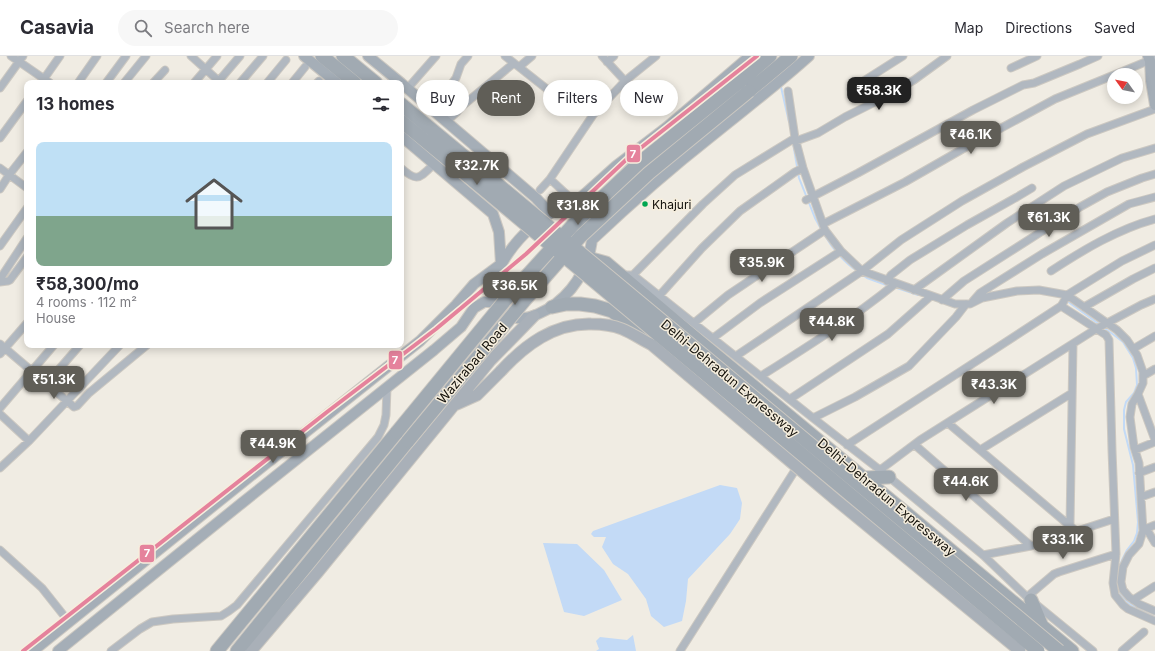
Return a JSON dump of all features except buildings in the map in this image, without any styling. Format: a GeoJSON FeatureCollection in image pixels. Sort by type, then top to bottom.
{"type":"FeatureCollection","features":[{"type":"Feature","properties":{"kind":"highway"},"geometry":{"type":"LineString","coordinates":[[322,56],[351,80]]}},
{"type":"Feature","properties":{"kind":"highway"},"geometry":{"type":"LineString","coordinates":[[343,56],[372,80]]}},
{"type":"Feature","properties":{"kind":"highway","name":"Wazirabad Road"},"geometry":{"type":"LineString","coordinates":[[217,651],[512,292],[573,225],[640,163],[770,56]]}},
{"type":"Feature","properties":{"kind":"highway","name":"Wazirabad Road"},"geometry":{"type":"LineString","coordinates":[[237,651],[408,441],[524,301],[580,237],[649,173],[791,56]]}},
{"type":"Feature","properties":{"kind":"highway","name":"Delhi-Dehradun Expressway"},"geometry":{"type":"LineString","coordinates":[[404,106],[1058,648]]}},
{"type":"Feature","properties":{"kind":"highway","name":"Delhi-Dehradun Expressway"},"geometry":{"type":"LineString","coordinates":[[404,123],[1038,651]]}},
{"type":"Feature","properties":{"kind":"highway","name":"Delhi–Dehradun Expressway"},"geometry":{"type":"LineString","coordinates":[[588,258],[606,263],[627,275],[701,343],[1042,626],[1058,648],[1072,651]]}},
{"type":"Feature","properties":{"kind":"highway"},"geometry":{"type":"LineString","coordinates":[[552,307],[566,304],[580,304],[612,310],[703,382],[1026,651]]}},
{"type":"Feature","properties":{"kind":"highway"},"geometry":{"type":"LineString","coordinates":[[863,478],[885,473]]}},
{"type":"Feature","properties":{"kind":"highway"},"geometry":{"type":"LineString","coordinates":[[1029,598],[1042,626]]}},
{"type":"Feature","properties":{"kind":"main road"},"geometry":{"type":"LineString","coordinates":[[304,56],[333,80]]}},
{"type":"Feature","properties":{"kind":"main road"},"geometry":{"type":"LineString","coordinates":[[368,56],[397,80]]}},
{"type":"Feature","properties":{"kind":"main road"},"geometry":{"type":"LineString","coordinates":[[572,206],[575,211],[586,219],[592,232],[593,239],[584,270],[571,290],[552,307],[534,316],[526,318],[511,317],[504,313],[494,302],[493,282],[501,264],[523,236],[550,213],[572,206],[621,163],[667,127],[750,56]]}},
{"type":"Feature","properties":{"kind":"main road"},"geometry":{"type":"LineString","coordinates":[[593,239],[630,204],[781,81],[809,56]]}},
{"type":"Feature","properties":{"kind":"main road"},"geometry":{"type":"LineString","coordinates":[[1151,58],[1155,105]]}},
{"type":"Feature","properties":{"kind":"main road"},"geometry":{"type":"LineString","coordinates":[[404,86],[416,96]]}},
{"type":"Feature","properties":{"kind":"main road"},"geometry":{"type":"LineString","coordinates":[[439,116],[536,198],[550,213]]}},
{"type":"Feature","properties":{"kind":"main road"},"geometry":{"type":"LineString","coordinates":[[404,139],[431,167],[493,214],[499,232],[501,264]]}},
{"type":"Feature","properties":{"kind":"main road"},"geometry":{"type":"LineString","coordinates":[[621,163],[631,161],[636,163],[641,168],[644,174],[645,186],[639,197]]}},
{"type":"Feature","properties":{"kind":"main road"},"geometry":{"type":"LineString","coordinates":[[33,651],[420,341],[456,305],[474,284],[501,264]]}},
{"type":"Feature","properties":{"kind":"main road","name":"Wazirabad Road"},"geometry":{"type":"LineString","coordinates":[[58,651],[461,327],[474,308],[484,302],[494,302]]}},
{"type":"Feature","properties":{"kind":"main road"},"geometry":{"type":"LineString","coordinates":[[251,651],[318,572],[490,361],[534,316]]}},
{"type":"Feature","properties":{"kind":"main road"},"geometry":{"type":"LineString","coordinates":[[454,405],[478,395],[512,359],[532,343],[548,333],[566,326],[581,324],[604,325],[622,329],[652,345],[836,500],[1020,651]]}},
{"type":"Feature","properties":{"kind":"street"},"geometry":{"type":"LineString","coordinates":[[11,56],[21,59],[43,80]]}},
{"type":"Feature","properties":{"kind":"street"},"geometry":{"type":"LineString","coordinates":[[46,80],[60,56]]}},
{"type":"Feature","properties":{"kind":"street"},"geometry":{"type":"LineString","coordinates":[[80,80],[97,56]]}},
{"type":"Feature","properties":{"kind":"street"},"geometry":{"type":"LineString","coordinates":[[108,80],[126,56]]}},
{"type":"Feature","properties":{"kind":"street"},"geometry":{"type":"LineString","coordinates":[[126,80],[146,56]]}},
{"type":"Feature","properties":{"kind":"street"},"geometry":{"type":"LineString","coordinates":[[191,56],[217,80]]}},
{"type":"Feature","properties":{"kind":"street"},"geometry":{"type":"LineString","coordinates":[[197,80],[217,56]]}},
{"type":"Feature","properties":{"kind":"street"},"geometry":{"type":"LineString","coordinates":[[221,80],[240,56]]}},
{"type":"Feature","properties":{"kind":"street"},"geometry":{"type":"LineString","coordinates":[[243,80],[263,56]]}},
{"type":"Feature","properties":{"kind":"street"},"geometry":{"type":"LineString","coordinates":[[404,84],[436,56]]}},
{"type":"Feature","properties":{"kind":"street"},"geometry":{"type":"LineString","coordinates":[[454,80],[461,64],[468,56]]}},
{"type":"Feature","properties":{"kind":"street"},"geometry":{"type":"LineString","coordinates":[[505,56],[543,86]]}},
{"type":"Feature","properties":{"kind":"street"},"geometry":{"type":"LineString","coordinates":[[446,122],[461,107],[517,65],[532,56]]}},
{"type":"Feature","properties":{"kind":"street"},"geometry":{"type":"LineString","coordinates":[[614,56],[605,59],[624,80]]}},
{"type":"Feature","properties":{"kind":"street"},"geometry":{"type":"LineString","coordinates":[[626,80],[656,56]]}},
{"type":"Feature","properties":{"kind":"street"},"geometry":{"type":"LineString","coordinates":[[852,89],[904,56]]}},
{"type":"Feature","properties":{"kind":"street"},"geometry":{"type":"LineString","coordinates":[[947,56],[941,62],[914,80],[881,99],[845,117],[818,133],[794,140],[735,175],[627,275],[659,296],[847,445],[885,473],[983,555],[1029,598],[1093,651]]}},
{"type":"Feature","properties":{"kind":"street"},"geometry":{"type":"LineString","coordinates":[[1011,68],[1037,56]]}},
{"type":"Feature","properties":{"kind":"street"},"geometry":{"type":"LineString","coordinates":[[809,198],[973,110],[1016,89],[1098,56]]}},
{"type":"Feature","properties":{"kind":"street"},"geometry":{"type":"LineString","coordinates":[[1129,68],[1151,58]]}},
{"type":"Feature","properties":{"kind":"street"},"geometry":{"type":"LineString","coordinates":[[0,88],[21,59]]}},
{"type":"Feature","properties":{"kind":"street"},"geometry":{"type":"LineString","coordinates":[[269,80],[286,60]]}},
{"type":"Feature","properties":{"kind":"street"},"geometry":{"type":"LineString","coordinates":[[294,80],[305,67]]}},
{"type":"Feature","properties":{"kind":"street"},"geometry":{"type":"LineString","coordinates":[[156,80],[164,70]]}},
{"type":"Feature","properties":{"kind":"street"},"geometry":{"type":"LineString","coordinates":[[694,323],[728,295],[823,229],[968,146],[1055,99],[1107,78]]}},
{"type":"Feature","properties":{"kind":"street"},"geometry":{"type":"LineString","coordinates":[[540,190],[550,179],[592,115],[620,86]]}},
{"type":"Feature","properties":{"kind":"street"},"geometry":{"type":"LineString","coordinates":[[788,91],[799,170],[809,198],[823,229],[838,252],[860,272],[891,285],[914,290],[930,297],[955,304],[966,305],[982,298],[1017,291],[1039,290],[1084,307],[1102,326],[1108,337],[1110,347],[1116,554],[1112,583],[1115,595],[1123,605],[1128,609],[1155,621]]}},
{"type":"Feature","properties":{"kind":"street"},"geometry":{"type":"LineString","coordinates":[[0,138],[24,105]]}},
{"type":"Feature","properties":{"kind":"street"},"geometry":{"type":"LineString","coordinates":[[736,356],[860,272],[901,240],[962,201],[1087,134],[1155,109]]}},
{"type":"Feature","properties":{"kind":"street"},"geometry":{"type":"LineString","coordinates":[[914,290],[1007,223],[1064,186],[1122,158],[1155,148]]}},
{"type":"Feature","properties":{"kind":"street"},"geometry":{"type":"LineString","coordinates":[[0,189],[24,156]]}},
{"type":"Feature","properties":{"kind":"street"},"geometry":{"type":"LineString","coordinates":[[404,171],[410,176],[417,178],[431,167]]}},
{"type":"Feature","properties":{"kind":"street"},"geometry":{"type":"LineString","coordinates":[[0,168],[24,186]]}},
{"type":"Feature","properties":{"kind":"street"},"geometry":{"type":"LineString","coordinates":[[659,296],[702,248],[740,211],[799,170]]}},
{"type":"Feature","properties":{"kind":"street"},"geometry":{"type":"LineString","coordinates":[[942,300],[964,282],[1080,206],[1107,192],[1155,174]]}},
{"type":"Feature","properties":{"kind":"street"},"geometry":{"type":"LineString","coordinates":[[550,179],[572,206]]}},
{"type":"Feature","properties":{"kind":"street"},"geometry":{"type":"LineString","coordinates":[[761,376],[858,313],[891,285],[891,275],[910,260],[1032,188]]}},
{"type":"Feature","properties":{"kind":"street"},"geometry":{"type":"LineString","coordinates":[[813,418],[855,397],[909,366],[966,305],[980,293],[1042,254],[1129,204],[1155,197]]}},
{"type":"Feature","properties":{"kind":"street"},"geometry":{"type":"LineString","coordinates":[[0,246],[24,212]]}},
{"type":"Feature","properties":{"kind":"street"},"geometry":{"type":"LineString","coordinates":[[1051,271],[1114,235],[1155,219]]}},
{"type":"Feature","properties":{"kind":"street"},"geometry":{"type":"LineString","coordinates":[[0,279],[24,243]]}},
{"type":"Feature","properties":{"kind":"street"},"geometry":{"type":"LineString","coordinates":[[847,445],[990,353],[1122,261],[1155,245]]}},
{"type":"Feature","properties":{"kind":"street"},"geometry":{"type":"LineString","coordinates":[[713,338],[760,303],[838,252]]}},
{"type":"Feature","properties":{"kind":"street"},"geometry":{"type":"LineString","coordinates":[[0,282],[8,282],[24,261]]}},
{"type":"Feature","properties":{"kind":"street"},"geometry":{"type":"LineString","coordinates":[[1084,307],[1155,268]]}},
{"type":"Feature","properties":{"kind":"street"},"geometry":{"type":"LineString","coordinates":[[790,399],[888,334],[930,297]]}},
{"type":"Feature","properties":{"kind":"street"},"geometry":{"type":"LineString","coordinates":[[885,473],[915,444],[1102,326],[1155,299]]}},
{"type":"Feature","properties":{"kind":"street"},"geometry":{"type":"LineString","coordinates":[[1064,300],[1102,326],[1127,340],[1137,355],[1143,372],[1143,383],[1132,404],[1130,416],[1131,430],[1139,463],[1144,529],[1139,544],[1129,555],[1123,567],[1121,582],[1123,590],[1129,598],[1155,612]]}},
{"type":"Feature","properties":{"kind":"street"},"geometry":{"type":"LineString","coordinates":[[0,354],[3,346],[24,325]]}},
{"type":"Feature","properties":{"kind":"street"},"geometry":{"type":"LineString","coordinates":[[1133,350],[1155,336]]}},
{"type":"Feature","properties":{"kind":"street"},"geometry":{"type":"LineString","coordinates":[[1073,344],[1073,529]]}},
{"type":"Feature","properties":{"kind":"street"},"geometry":{"type":"LineString","coordinates":[[3,346],[73,406],[77,406],[90,393],[143,348]]}},
{"type":"Feature","properties":{"kind":"street"},"geometry":{"type":"LineString","coordinates":[[0,408],[51,348]]}},
{"type":"Feature","properties":{"kind":"street"},"geometry":{"type":"LineString","coordinates":[[48,383],[77,348]]}},
{"type":"Feature","properties":{"kind":"street"},"geometry":{"type":"LineString","coordinates":[[0,468],[29,441],[117,348]]}},
{"type":"Feature","properties":{"kind":"street"},"geometry":{"type":"LineString","coordinates":[[1143,376],[1155,370]]}},
{"type":"Feature","properties":{"kind":"street"},"geometry":{"type":"LineString","coordinates":[[111,651],[140,629],[152,622],[173,618],[220,616],[237,605],[378,437],[384,425],[386,415],[387,387]]}},
{"type":"Feature","properties":{"kind":"street"},"geometry":{"type":"LineString","coordinates":[[980,450],[1072,393]]}},
{"type":"Feature","properties":{"kind":"street"},"geometry":{"type":"LineString","coordinates":[[1135,450],[1155,441],[1138,394]]}},
{"type":"Feature","properties":{"kind":"street"},"geometry":{"type":"LineString","coordinates":[[0,414],[29,441]]}},
{"type":"Feature","properties":{"kind":"street"},"geometry":{"type":"LineString","coordinates":[[948,423],[1073,529]]}},
{"type":"Feature","properties":{"kind":"street"},"geometry":{"type":"LineString","coordinates":[[915,444],[1030,546]]}},
{"type":"Feature","properties":{"kind":"street"},"geometry":{"type":"LineString","coordinates":[[680,651],[800,463]]}},
{"type":"Feature","properties":{"kind":"street"},"geometry":{"type":"LineString","coordinates":[[1139,473],[1155,467]]}},
{"type":"Feature","properties":{"kind":"street"},"geometry":{"type":"LineString","coordinates":[[1141,497],[1155,492]]}},
{"type":"Feature","properties":{"kind":"street"},"geometry":{"type":"LineString","coordinates":[[983,555],[1030,546],[1073,529],[1114,519]]}},
{"type":"Feature","properties":{"kind":"street"},"geometry":{"type":"LineString","coordinates":[[1144,529],[1155,525]]}},
{"type":"Feature","properties":{"kind":"street"},"geometry":{"type":"LineString","coordinates":[[1144,529],[1155,543]]}},
{"type":"Feature","properties":{"kind":"street"},"geometry":{"type":"LineString","coordinates":[[0,550],[42,588],[69,622]]}},
{"type":"Feature","properties":{"kind":"street"},"geometry":{"type":"LineString","coordinates":[[1029,598],[1054,574],[1116,554]]}},
{"type":"Feature","properties":{"kind":"street"},"geometry":{"type":"LineString","coordinates":[[1133,600],[1155,586]]}},
{"type":"Feature","properties":{"kind":"street"},"geometry":{"type":"LineString","coordinates":[[1122,651],[1144,632]]}},
{"type":"Feature","properties":{"kind":"water"},"geometry":{"type":"Polygon","coordinates":[[[720,485],[737,488],[742,503],[740,519],[730,534],[688,579],[682,621],[664,627],[651,616],[646,599],[628,574],[613,564],[602,547],[606,537],[594,537],[591,534],[593,531],[720,485]]]}},
{"type":"Feature","properties":{"kind":"water"},"geometry":{"type":"Polygon","coordinates":[[[543,543],[577,544],[604,570],[622,600],[584,616],[564,612],[543,543]]]}},
{"type":"Feature","properties":{"kind":"water"},"geometry":{"type":"Polygon","coordinates":[[[633,635],[636,651],[596,651],[599,649],[596,641],[600,637],[627,640],[633,635]]]}},
{"type":"Feature","properties":{"kind":"waterway"},"geometry":{"type":"LineString","coordinates":[[781,87],[789,122]]}},
{"type":"Feature","properties":{"kind":"waterway"},"geometry":{"type":"LineString","coordinates":[[793,143],[799,178],[821,229]]}},
{"type":"Feature","properties":{"kind":"waterway"},"geometry":{"type":"LineString","coordinates":[[824,234],[847,263],[857,271]]}},
{"type":"Feature","properties":{"kind":"waterway"},"geometry":{"type":"LineString","coordinates":[[861,274],[867,278],[889,286]]}},
{"type":"Feature","properties":{"kind":"waterway"},"geometry":{"type":"LineString","coordinates":[[894,287],[918,295]]}},
{"type":"Feature","properties":{"kind":"waterway"},"geometry":{"type":"LineString","coordinates":[[1067,301],[1123,342],[1133,358],[1136,368],[1137,385],[1134,393],[1126,402],[1124,410],[1124,429],[1133,465],[1138,522],[1137,533],[1134,541],[1127,550],[1118,571]]}},
{"type":"Feature","properties":{"kind":"waterway"},"geometry":{"type":"LineString","coordinates":[[1117,585],[1122,597],[1137,609],[1155,617]]}},
{"type":"Feature","properties":{"kind":"transit line","name":"7"},"geometry":{"type":"LineString","coordinates":[[23,651],[327,412],[436,329],[526,254],[628,158],[757,56]]}},
{"type":"Feature","properties":{"kind":"place","name":"Khajuri"},"geometry":{"type":"Point","coordinates":[645,204]}}]}
